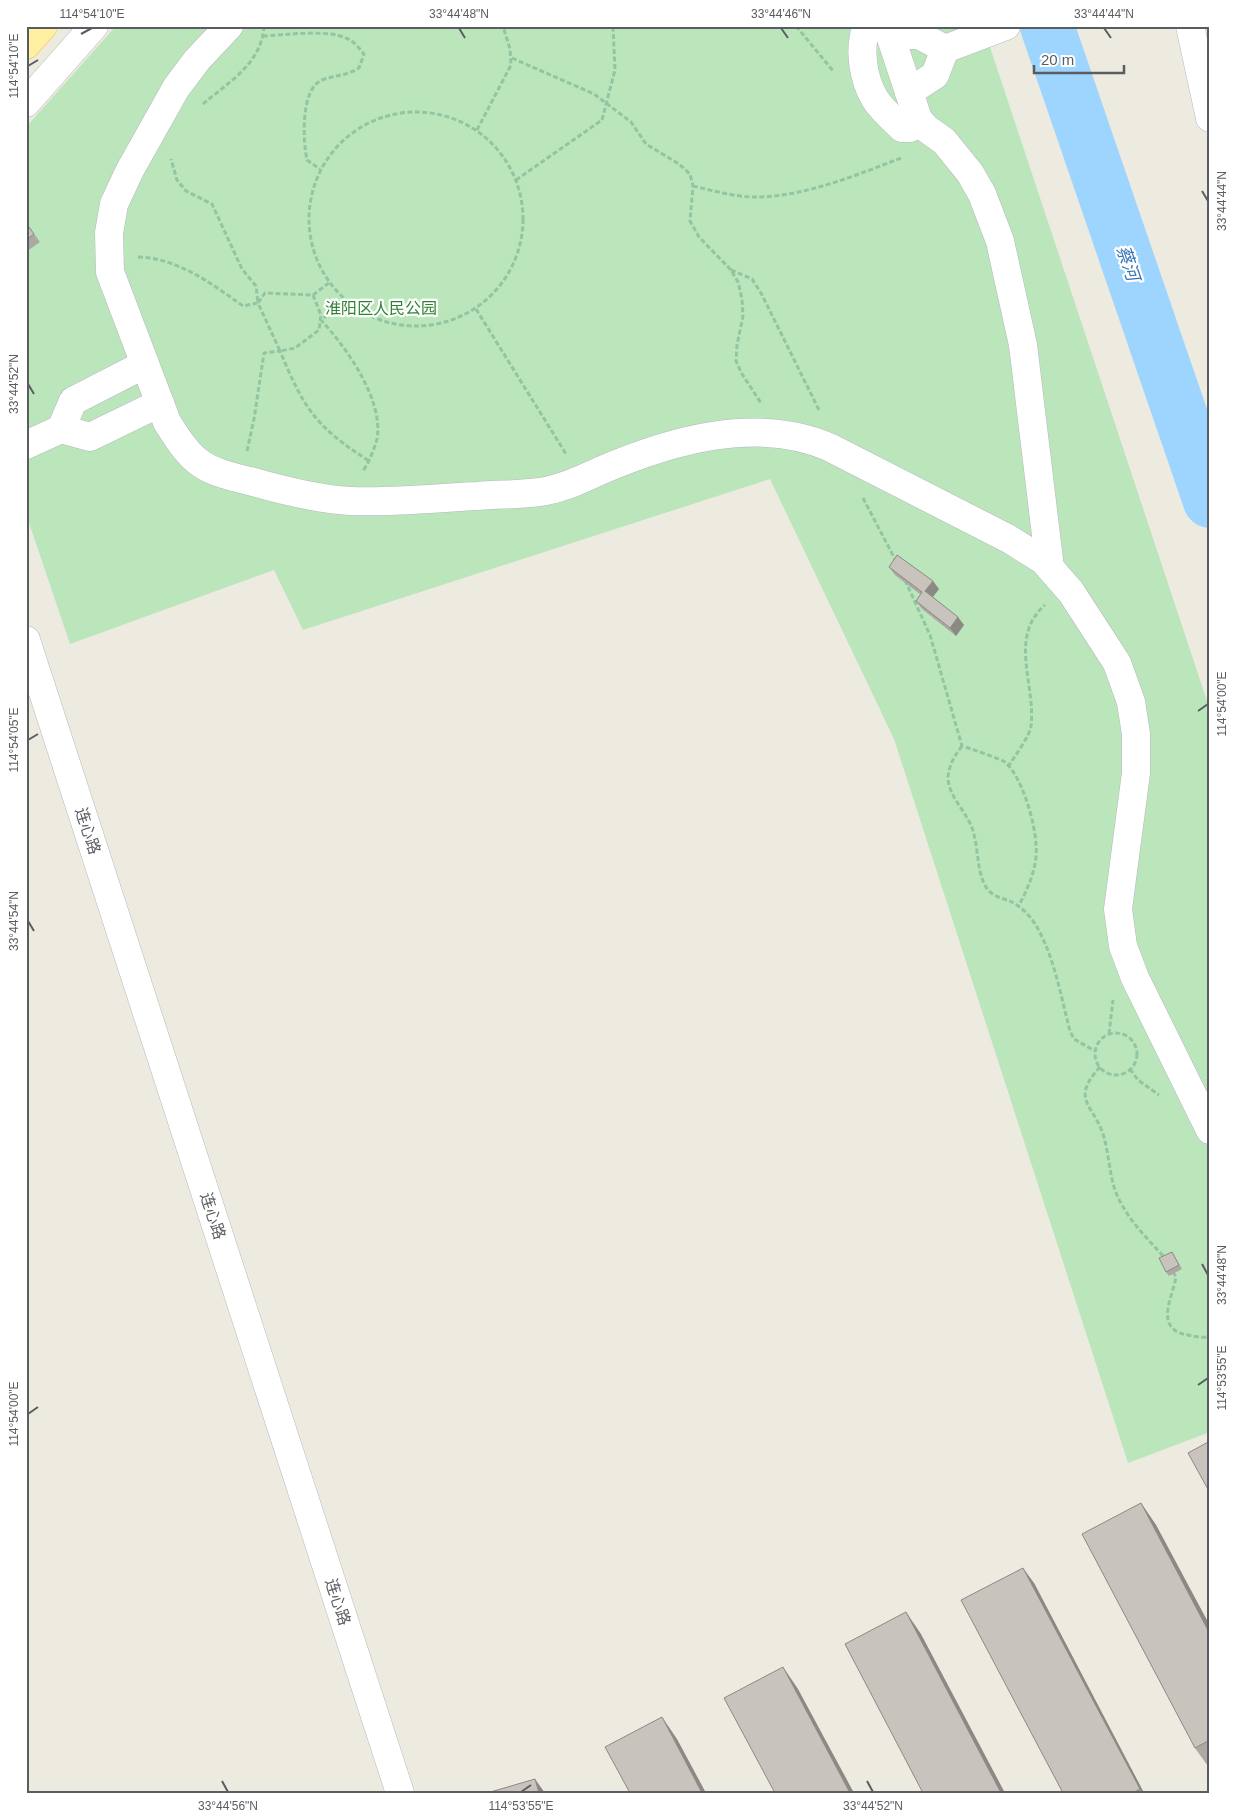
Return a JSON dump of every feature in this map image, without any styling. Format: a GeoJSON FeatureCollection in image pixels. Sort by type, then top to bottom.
{"type":"FeatureCollection","features":[{"type":"Feature","properties":{"kind":"main road"},"geometry":{"type":"LineString","coordinates":[[26,45],[43,26]]}},
{"type":"Feature","properties":{"kind":"street"},"geometry":{"type":"LineString","coordinates":[[26,103],[94,26]]}},
{"type":"Feature","properties":{"kind":"street"},"geometry":{"type":"LineString","coordinates":[[229,26],[197,60],[176,88],[130,170],[114,204],[109,233],[110,272],[160,403],[168,422],[180,442],[200,463],[223,474],[272,488],[348,501],[384,501],[545,492],[674,445],[712,436],[768,433],[808,438],[840,452],[1009,539],[1044,561],[1058,577],[1117,663],[1131,702],[1136,734],[1136,773],[1118,909],[1124,946],[1135,978],[1210,1130]]}},
{"type":"Feature","properties":{"kind":"street"},"geometry":{"type":"LineString","coordinates":[[1190,26],[1210,118]]}},
{"type":"Feature","properties":{"kind":"street"},"geometry":{"type":"LineString","coordinates":[[909,92],[935,75],[945,49],[1003,27]]}},
{"type":"Feature","properties":{"kind":"street"},"geometry":{"type":"LineString","coordinates":[[918,119],[910,128],[902,128],[875,100],[864,66],[864,35],[881,29],[919,35],[945,49]]}},
{"type":"Feature","properties":{"kind":"street"},"geometry":{"type":"LineString","coordinates":[[881,29],[909,92],[918,119],[927,129],[944,141],[959,157],[982,194],[1000,241],[1023,345],[1058,577]]}},
{"type":"Feature","properties":{"kind":"street"},"geometry":{"type":"LineString","coordinates":[[61,429],[73,401],[145,364]]}},
{"type":"Feature","properties":{"kind":"street"},"geometry":{"type":"LineString","coordinates":[[26,445],[61,429],[90,437],[160,403]]}},
{"type":"Feature","properties":{"kind":"street","name":"连心路"},"geometry":{"type":"LineString","coordinates":[[26,640],[400,1793]]}},
{"type":"Feature","properties":{"kind":"path"},"geometry":{"type":"LineString","coordinates":[[201,105],[239,76],[258,52],[264,26]]}},
{"type":"Feature","properties":{"kind":"path"},"geometry":{"type":"LineString","coordinates":[[477,130],[506,75],[512,58],[503,26]]}},
{"type":"Feature","properties":{"kind":"path"},"geometry":{"type":"LineString","coordinates":[[516,180],[602,120],[615,70],[613,26]]}},
{"type":"Feature","properties":{"kind":"path"},"geometry":{"type":"LineString","coordinates":[[263,36],[327,34],[346,38],[364,54],[359,68],[347,75],[322,80],[314,85],[307,102],[304,148],[307,160],[320,170]]}},
{"type":"Feature","properties":{"kind":"path"},"geometry":{"type":"LineString","coordinates":[[512,58],[580,86],[631,122],[646,144],[679,164],[690,174],[693,186],[690,221],[699,237],[731,270],[752,279],[761,293],[840,452]]}},
{"type":"Feature","properties":{"kind":"path"},"geometry":{"type":"LineString","coordinates":[[407,112],[444,115],[477,130],[502,155],[516,180],[524,220],[518,255],[502,285],[476,309],[445,323],[410,327],[376,320],[346,302],[324,275],[310,241],[309,204],[320,170],[342,140],[372,120],[407,112]]}},
{"type":"Feature","properties":{"kind":"path"},"geometry":{"type":"LineString","coordinates":[[693,186],[724,194],[761,197],[795,191],[838,181],[944,141]]}},
{"type":"Feature","properties":{"kind":"path"},"geometry":{"type":"LineString","coordinates":[[172,154],[171,163],[177,180],[186,191],[212,204],[242,268],[256,286],[258,303],[295,387],[312,415],[326,430],[369,460]]}},
{"type":"Feature","properties":{"kind":"path"},"geometry":{"type":"LineString","coordinates":[[110,256],[143,257],[176,265],[200,277],[243,306],[258,303],[265,293],[313,295],[330,282]]}},
{"type":"Feature","properties":{"kind":"path"},"geometry":{"type":"LineString","coordinates":[[731,270],[742,299],[743,316],[736,361],[742,374],[759,398],[768,433]]}},
{"type":"Feature","properties":{"kind":"path"},"geometry":{"type":"LineString","coordinates":[[313,295],[321,320],[358,369],[374,408],[377,439],[369,460],[348,501]]}},
{"type":"Feature","properties":{"kind":"path"},"geometry":{"type":"LineString","coordinates":[[240,478],[254,419],[264,353],[295,348],[307,341],[319,330],[321,320],[346,302]]}},
{"type":"Feature","properties":{"kind":"path"},"geometry":{"type":"LineString","coordinates":[[476,309],[582,480]]}},
{"type":"Feature","properties":{"kind":"path"},"geometry":{"type":"LineString","coordinates":[[862,495],[898,566]]}},
{"type":"Feature","properties":{"kind":"path"},"geometry":{"type":"LineString","coordinates":[[902,574],[930,635],[962,746],[951,764],[948,778],[952,794],[972,828],[980,872],[986,888],[995,896],[1014,903],[1029,916],[1038,928],[1052,960],[1074,1039],[1095,1051]]}},
{"type":"Feature","properties":{"kind":"path"},"geometry":{"type":"LineString","coordinates":[[1008,767],[1031,728],[1025,635],[1033,615],[1058,577]]}},
{"type":"Feature","properties":{"kind":"path"},"geometry":{"type":"LineString","coordinates":[[962,746],[1004,761],[1019,784],[1027,804],[1037,845],[1028,888],[1018,907]]}},
{"type":"Feature","properties":{"kind":"path"},"geometry":{"type":"LineString","coordinates":[[1113,1033],[1126,1036],[1135,1046],[1136,1059],[1128,1071],[1115,1075],[1108,1073],[1100,1067],[1095,1058],[1095,1051],[1101,1039],[1113,1033]]}},
{"type":"Feature","properties":{"kind":"path"},"geometry":{"type":"LineString","coordinates":[[1100,1067],[1086,1087],[1086,1099],[1090,1113],[1101,1129],[1116,1191],[1130,1219],[1168,1264]]}},
{"type":"Feature","properties":{"kind":"path"},"geometry":{"type":"LineString","coordinates":[[1172,1270],[1176,1277],[1167,1311],[1169,1325],[1174,1331],[1210,1337]]}},
{"type":"Feature","properties":{"kind":"green space","name":"淮阳区人民公园"},"geometry":{"type":"Polygon","coordinates":[[[116,26],[983,26],[1210,710],[1210,1432],[1128,1463],[894,739],[770,479],[303,630],[274,570],[70,644],[26,514],[26,127],[116,26]]]}},
{"type":"Feature","properties":{"kind":"building"},"geometry":{"type":"Polygon","coordinates":[[[26,223],[34,234],[26,240],[26,223]]]}},
{"type":"Feature","properties":{"kind":"building"},"geometry":{"type":"Polygon","coordinates":[[[897,555],[933,581],[925,591],[958,617],[950,628],[916,601],[922,592],[889,567],[897,555]]]}},
{"type":"Feature","properties":{"kind":"building"},"geometry":{"type":"Polygon","coordinates":[[[1172,1252],[1179,1265],[1166,1272],[1159,1258],[1172,1252]]]}},
{"type":"Feature","properties":{"kind":"building"},"geometry":{"type":"Polygon","coordinates":[[[1210,1441],[1210,1493],[1188,1453],[1210,1441]]]}},
{"type":"Feature","properties":{"kind":"building"},"geometry":{"type":"Polygon","coordinates":[[[1141,1503],[1210,1634],[1210,1740],[1195,1748],[1082,1534],[1141,1503]]]}},
{"type":"Feature","properties":{"kind":"building"},"geometry":{"type":"Polygon","coordinates":[[[1023,1568],[1140,1789],[1133,1793],[1063,1793],[961,1600],[1023,1568]]]}},
{"type":"Feature","properties":{"kind":"building"},"geometry":{"type":"Polygon","coordinates":[[[906,1612],[1001,1793],[923,1793],[845,1644],[906,1612]]]}},
{"type":"Feature","properties":{"kind":"building"},"geometry":{"type":"Polygon","coordinates":[[[783,1667],[850,1793],[775,1793],[724,1698],[783,1667]]]}},
{"type":"Feature","properties":{"kind":"building"},"geometry":{"type":"Polygon","coordinates":[[[662,1717],[702,1793],[630,1793],[605,1747],[662,1717]]]}},
{"type":"Feature","properties":{"kind":"building"},"geometry":{"type":"Polygon","coordinates":[[[535,1779],[539,1793],[487,1793],[535,1779]]]}},
{"type":"Feature","properties":{"kind":"waterway","name":"蔡河"},"geometry":{"type":"LineString","coordinates":[[1047,26],[1210,501]]}}]}
